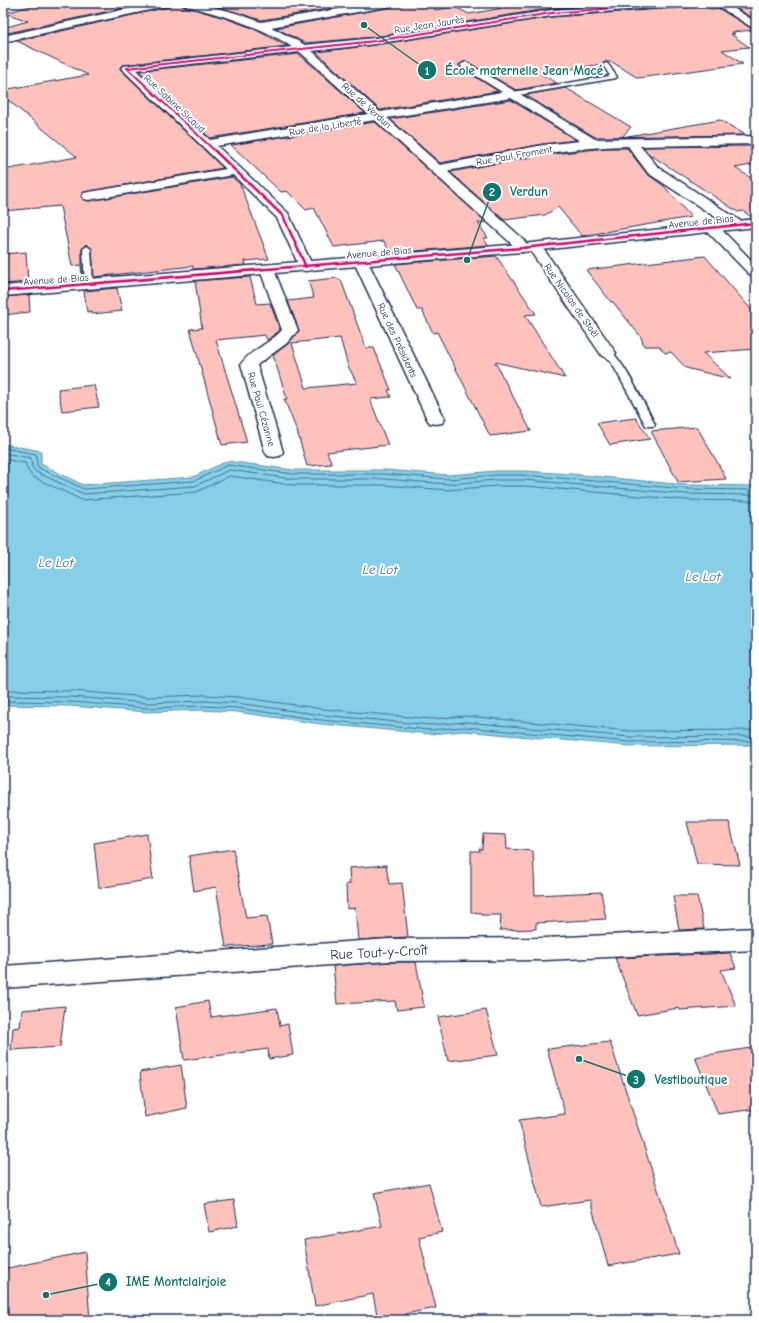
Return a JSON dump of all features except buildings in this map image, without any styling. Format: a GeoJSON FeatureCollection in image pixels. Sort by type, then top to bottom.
{"type":"FeatureCollection","features":[{"type":"Feature","properties":{"kind":"street"},"geometry":{"type":"LineString","coordinates":[[3,39],[168,3]]}},
{"type":"Feature","properties":{"kind":"street","name":"Rue de Verdun"},"geometry":{"type":"LineString","coordinates":[[187,3],[219,11],[263,25],[288,38],[303,49],[380,117],[518,242],[529,248]]}},
{"type":"Feature","properties":{"kind":"street"},"geometry":{"type":"LineString","coordinates":[[263,25],[392,3]]}},
{"type":"Feature","properties":{"kind":"street","name":"Rue Jean Jaurès"},"geometry":{"type":"LineString","coordinates":[[303,49],[375,41],[552,13],[676,3]]}},
{"type":"Feature","properties":{"kind":"street"},"geometry":{"type":"LineString","coordinates":[[718,3],[756,28]]}},
{"type":"Feature","properties":{"kind":"street"},"geometry":{"type":"LineString","coordinates":[[542,6],[552,13]]}},
{"type":"Feature","properties":{"kind":"street","name":"Rue Sabine Sicaud"},"geometry":{"type":"LineString","coordinates":[[303,49],[127,68],[283,216],[306,267]]}},
{"type":"Feature","properties":{"kind":"street"},"geometry":{"type":"LineString","coordinates":[[466,65],[592,143]]}},
{"type":"Feature","properties":{"kind":"street","name":"Rue de la Liberté"},"geometry":{"type":"LineString","coordinates":[[207,144],[380,117],[513,94]]}},
{"type":"Feature","properties":{"kind":"street"},"geometry":{"type":"LineString","coordinates":[[631,142],[756,140]]}},
{"type":"Feature","properties":{"kind":"street"},"geometry":{"type":"LineString","coordinates":[[631,142],[653,170],[737,225]]}},
{"type":"Feature","properties":{"kind":"street","name":"Rue Paul Froment"},"geometry":{"type":"LineString","coordinates":[[438,169],[543,149],[592,143],[631,142]]}},
{"type":"Feature","properties":{"kind":"street"},"geometry":{"type":"LineString","coordinates":[[89,196],[235,171]]}},
{"type":"Feature","properties":{"kind":"street","name":"Avenue de Bias"},"geometry":{"type":"LineString","coordinates":[[3,291],[529,248],[756,223]]}},
{"type":"Feature","properties":{"kind":"street"},"geometry":{"type":"LineString","coordinates":[[712,228],[756,273]]}},
{"type":"Feature","properties":{"kind":"street","name":"Rue Nicolas de Staël"},"geometry":{"type":"LineString","coordinates":[[529,248],[608,353]]}},
{"type":"Feature","properties":{"kind":"street","name":"Rue des Présidents"},"geometry":{"type":"LineString","coordinates":[[361,262],[436,419]]}},
{"type":"Feature","properties":{"kind":"street","name":"Rue Paul Cézanne"},"geometry":{"type":"LineString","coordinates":[[267,270],[290,330],[286,336],[254,358],[249,364],[274,452]]}},
{"type":"Feature","properties":{"kind":"street","name":"Rue Tout-y-Croît"},"geometry":{"type":"LineString","coordinates":[[3,977],[389,950],[545,949],[756,939]]}},
{"type":"Feature","properties":{"kind":"lane"},"geometry":{"type":"LineString","coordinates":[[513,94],[614,77],[606,65]]}},
{"type":"Feature","properties":{"kind":"lane"},"geometry":{"type":"LineString","coordinates":[[87,249],[89,285]]}},
{"type":"Feature","properties":{"kind":"lane"},"geometry":{"type":"LineString","coordinates":[[608,353],[616,364],[650,424]]}},
{"type":"Feature","properties":{"kind":"water","name":"Le Lot"},"geometry":{"type":"Polygon","coordinates":[[[3,444],[41,451],[41,464],[83,485],[193,477],[227,461],[293,470],[385,470],[449,475],[496,471],[525,471],[686,485],[756,486],[756,745],[629,746],[464,731],[431,734],[321,724],[237,712],[203,710],[147,712],[70,706],[3,705],[3,444]]]}},
{"type":"Feature","properties":{"kind":"cycle path"},"geometry":{"type":"LineString","coordinates":[[306,267],[283,216],[127,68],[375,41],[552,13],[676,3]]}},
{"type":"Feature","properties":{"kind":"cycle path"},"geometry":{"type":"LineString","coordinates":[[3,291],[522,248],[756,223]]}},
{"type":"Feature","properties":{"kind":"place","name":"École maternelle Jean Macé"},"geometry":{"type":"Point","coordinates":[364,25]}},
{"type":"Feature","properties":{"kind":"place","name":"Verdun"},"geometry":{"type":"Point","coordinates":[467,260]}},
{"type":"Feature","properties":{"kind":"place","name":"Vestiboutique"},"geometry":{"type":"Point","coordinates":[579,1059]}},
{"type":"Feature","properties":{"kind":"place","name":"IME Montclairjoie"},"geometry":{"type":"Point","coordinates":[46,1295]}}]}
